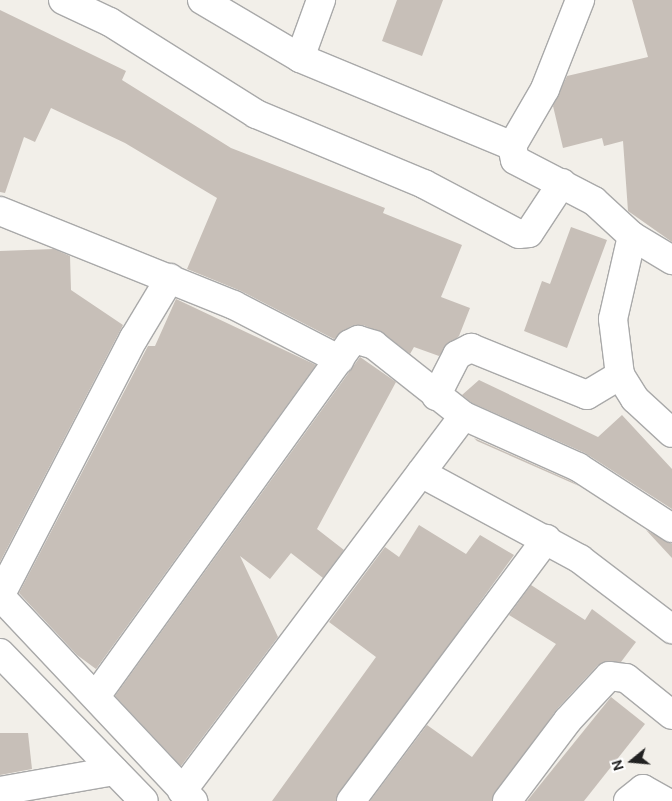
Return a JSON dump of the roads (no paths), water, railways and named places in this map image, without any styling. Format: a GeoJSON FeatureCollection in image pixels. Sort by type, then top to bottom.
{"type":"FeatureCollection","features":[{"type":"Feature","properties":{"kind":"street"},"geometry":{"type":"LineString","coordinates":[[63,0],[110,22],[256,114],[424,184],[519,234],[532,230],[562,182]]}},
{"type":"Feature","properties":{"kind":"street"},"geometry":{"type":"LineString","coordinates":[[202,0],[300,58],[512,146]]}},
{"type":"Feature","properties":{"kind":"street"},"geometry":{"type":"LineString","coordinates":[[300,58],[321,0]]}},
{"type":"Feature","properties":{"kind":"street"},"geometry":{"type":"LineString","coordinates":[[580,0],[545,89],[512,146],[515,160],[562,182],[594,201],[632,236],[672,260]]}},
{"type":"Feature","properties":{"kind":"street"},"geometry":{"type":"LineString","coordinates":[[0,211],[170,278],[340,360]]}},
{"type":"Feature","properties":{"kind":"street"},"geometry":{"type":"LineString","coordinates":[[632,236],[614,319],[620,375],[667,420]]}},
{"type":"Feature","properties":{"kind":"street"},"geometry":{"type":"LineString","coordinates":[[170,278],[129,346],[0,596],[96,696],[187,796],[421,472],[464,416]]}},
{"type":"Feature","properties":{"kind":"street"},"geometry":{"type":"LineString","coordinates":[[96,696],[350,344],[367,341],[464,416],[578,467],[672,528]]}},
{"type":"Feature","properties":{"kind":"street"},"geometry":{"type":"LineString","coordinates":[[436,396],[457,355],[471,348],[587,395],[620,375]]}},
{"type":"Feature","properties":{"kind":"street"},"geometry":{"type":"LineString","coordinates":[[421,472],[580,559],[672,629]]}},
{"type":"Feature","properties":{"kind":"street"},"geometry":{"type":"LineString","coordinates":[[351,801],[546,539]]}},
{"type":"Feature","properties":{"kind":"street"},"geometry":{"type":"LineString","coordinates":[[0,653],[144,801]]}},
{"type":"Feature","properties":{"kind":"street"},"geometry":{"type":"LineString","coordinates":[[507,801],[568,720],[610,676],[626,678],[672,715]]}},
{"type":"Feature","properties":{"kind":"street"},"geometry":{"type":"LineString","coordinates":[[0,791],[114,771]]}},
{"type":"Feature","properties":{"kind":"street"},"geometry":{"type":"LineString","coordinates":[[628,801],[643,789],[665,801]]}}]}
